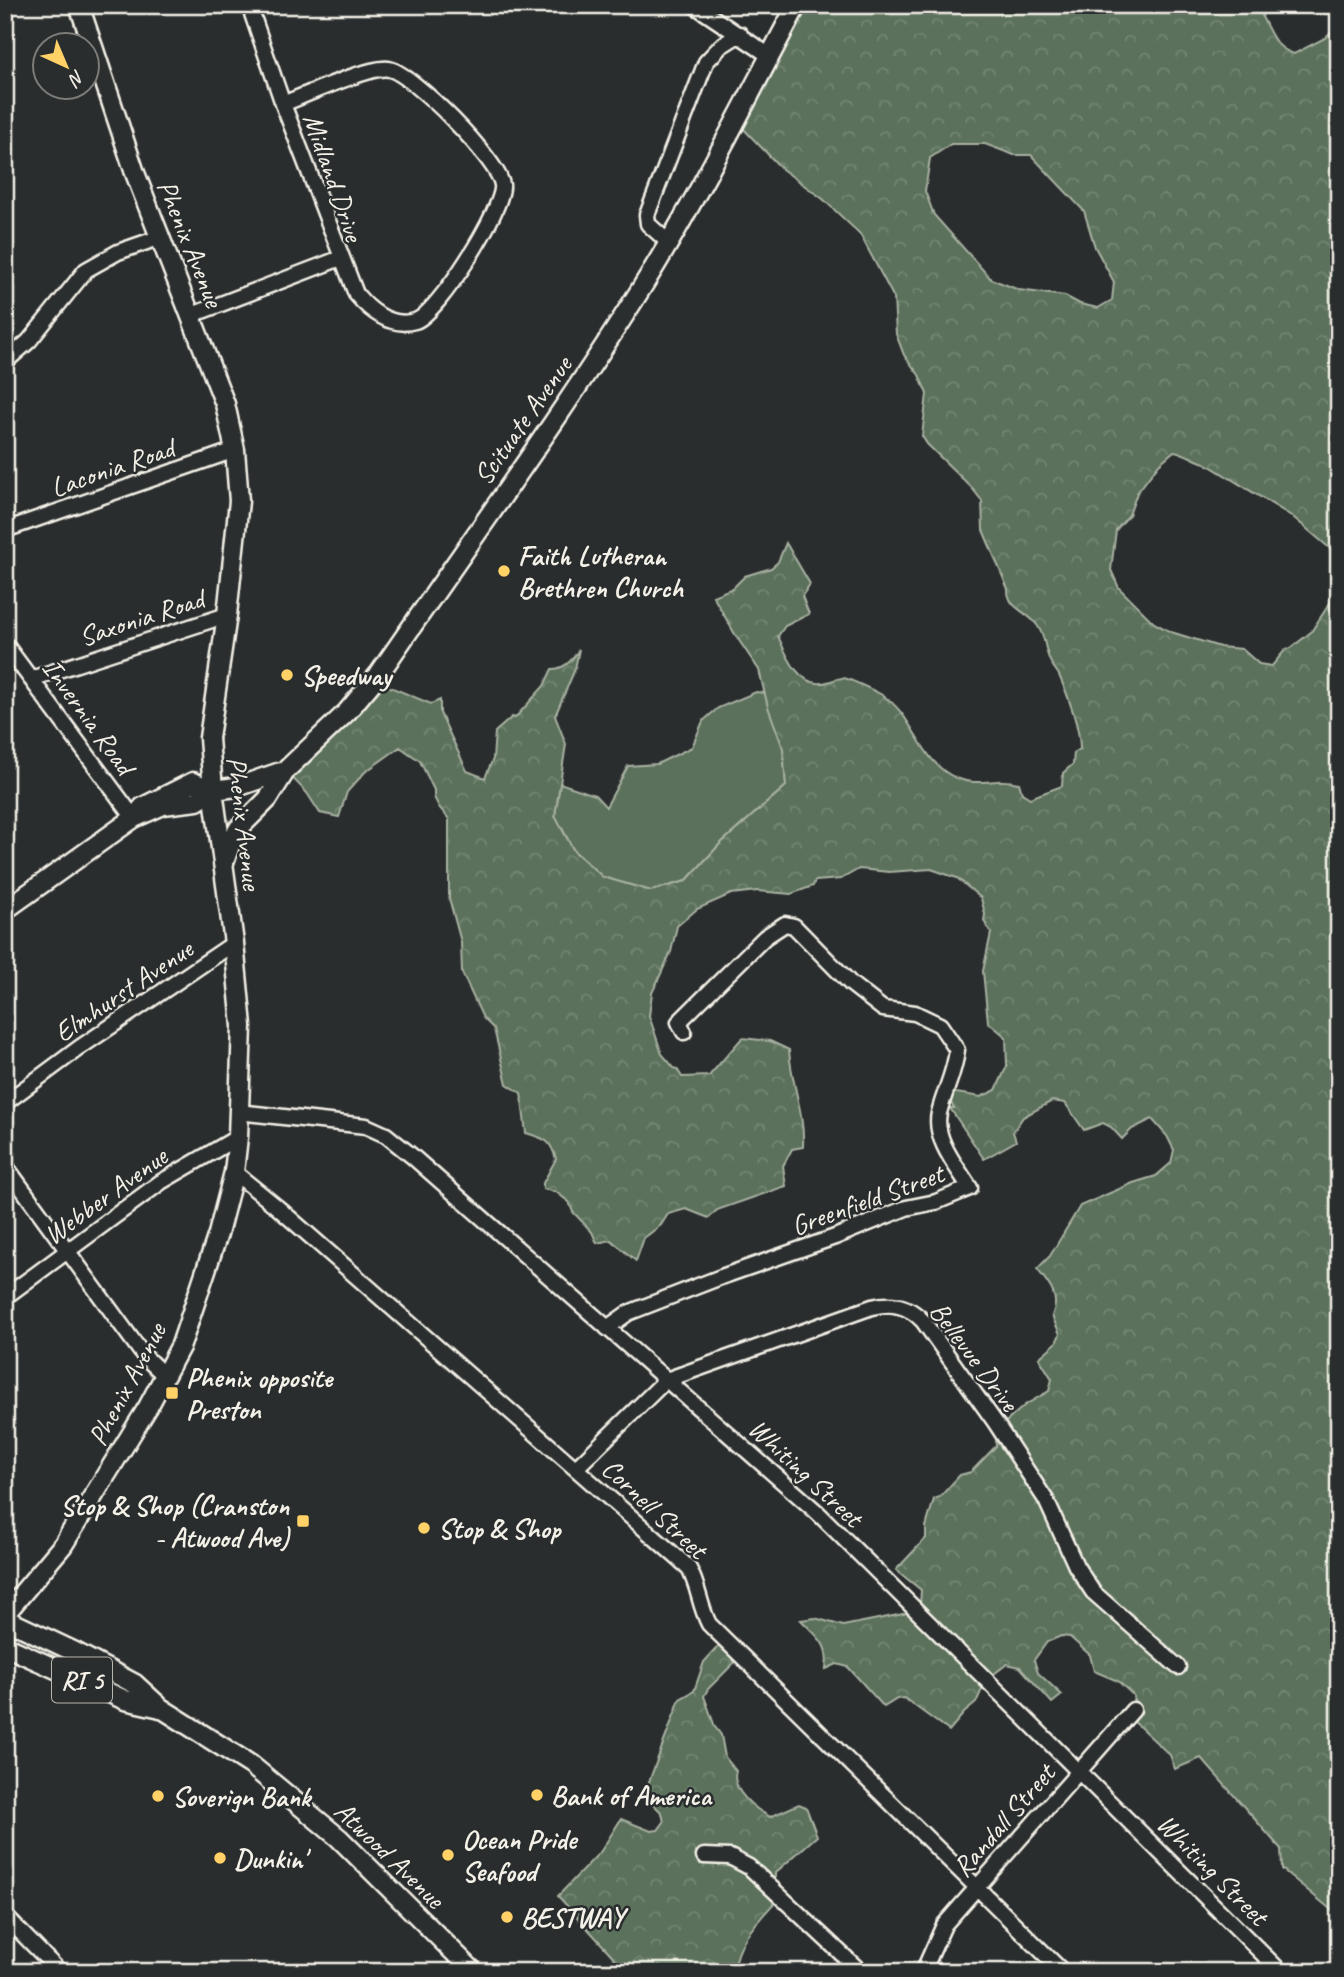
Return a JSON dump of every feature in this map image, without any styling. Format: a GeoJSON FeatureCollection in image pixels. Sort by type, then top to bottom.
{"type":"FeatureCollection","features":[{"type":"Feature","properties":{"kind":"main road","name":"Phenix Avenue"},"geometry":{"type":"LineString","coordinates":[[5,1617],[63,1545],[102,1485],[181,1345],[218,1234],[234,1172],[237,1137],[242,1026],[209,738],[227,615],[239,501],[235,450],[225,404],[131,160],[79,5]]}},
{"type":"Feature","properties":{"kind":"main road","name":"Scituate Avenue"},"geometry":{"type":"LineString","coordinates":[[6,907],[134,818],[163,805],[197,801],[213,790],[237,787],[286,770],[340,719],[379,674],[598,355],[668,242],[797,5]]}},
{"type":"Feature","properties":{"kind":"main road"},"geometry":{"type":"LineString","coordinates":[[223,865],[232,840],[268,799],[286,770]]}},
{"type":"Feature","properties":{"kind":"main road","name":"Atwood Avenue"},"geometry":{"type":"LineString","coordinates":[[5,1617],[135,1684],[161,1708],[232,1751],[285,1791],[339,1838],[474,1972]]}},
{"type":"Feature","properties":{"kind":"main road","name":"Atwood Avenue"},"geometry":{"type":"LineString","coordinates":[[5,1646],[125,1700],[161,1708]]}},
{"type":"Feature","properties":{"kind":"main road"},"geometry":{"type":"LineString","coordinates":[[79,1678],[88,1658]]}},
{"type":"Feature","properties":{"kind":"street","name":"Midland Drive"},"geometry":{"type":"LineString","coordinates":[[192,315],[341,258],[249,5]]}},
{"type":"Feature","properties":{"kind":"street"},"geometry":{"type":"LineString","coordinates":[[694,5],[770,56]]}},
{"type":"Feature","properties":{"kind":"street"},"geometry":{"type":"LineString","coordinates":[[668,242],[648,224],[647,215],[706,62],[722,46],[740,34]]}},
{"type":"Feature","properties":{"kind":"street"},"geometry":{"type":"LineString","coordinates":[[283,104],[368,72],[386,68],[409,78],[485,153],[502,184],[502,195],[493,218],[439,301],[418,321],[393,321],[365,306],[356,294],[341,258]]}},
{"type":"Feature","properties":{"kind":"street"},"geometry":{"type":"LineString","coordinates":[[5,362],[29,341],[86,270],[118,252],[161,237]]}},
{"type":"Feature","properties":{"kind":"street","name":"Laconia Road"},"geometry":{"type":"LineString","coordinates":[[5,530],[235,450]]}},
{"type":"Feature","properties":{"kind":"street","name":"Saxonia Road"},"geometry":{"type":"LineString","coordinates":[[31,679],[227,615]]}},
{"type":"Feature","properties":{"kind":"street","name":"Invernia Road"},"geometry":{"type":"LineString","coordinates":[[5,644],[134,818]]}},
{"type":"Feature","properties":{"kind":"street","name":"Greenfield Street"},"geometry":{"type":"LineString","coordinates":[[607,1328],[621,1316],[721,1277],[835,1237],[906,1208],[936,1202],[970,1188],[942,1140],[938,1116],[956,1063],[957,1050],[940,1025],[915,1013],[883,1009],[852,984],[794,926],[785,924],[765,937],[679,1022],[684,1032]]}},
{"type":"Feature","properties":{"kind":"street","name":"Elmhurst Avenue"},"geometry":{"type":"LineString","coordinates":[[5,1103],[79,1048],[234,943]]}},
{"type":"Feature","properties":{"kind":"street","name":"Whiting Street"},"geometry":{"type":"LineString","coordinates":[[238,1112],[366,1126],[386,1135],[818,1513],[1281,1972]]}},
{"type":"Feature","properties":{"kind":"street","name":"Webber Avenue"},"geometry":{"type":"LineString","coordinates":[[5,1297],[169,1176],[237,1137]]}},
{"type":"Feature","properties":{"kind":"street"},"geometry":{"type":"LineString","coordinates":[[5,1165],[144,1356],[164,1375]]}},
{"type":"Feature","properties":{"kind":"street","name":"Cornell Street"},"geometry":{"type":"LineString","coordinates":[[234,1172],[688,1567],[696,1581],[701,1609],[709,1624],[1063,1972]]}},
{"type":"Feature","properties":{"kind":"street","name":"Bellevue Drive"},"geometry":{"type":"LineString","coordinates":[[576,1468],[666,1380],[872,1307],[888,1303],[908,1309],[923,1321],[995,1422],[1046,1500],[1076,1566],[1093,1592],[1178,1667]]}},
{"type":"Feature","properties":{"kind":"street","name":"Randall Street"},"geometry":{"type":"LineString","coordinates":[[923,1972],[938,1935],[1133,1710]]}},
{"type":"Feature","properties":{"kind":"street"},"geometry":{"type":"LineString","coordinates":[[704,1856],[730,1857],[750,1867],[862,1972]]}},
{"type":"Feature","properties":{"kind":"street"},"geometry":{"type":"LineString","coordinates":[[5,1916],[60,1972]]}},
{"type":"Feature","properties":{"kind":"green space"},"geometry":{"type":"Polygon","coordinates":[[[799,5],[1260,5],[1264,11],[1262,17],[1274,40],[1294,54],[1325,38],[1339,24],[1339,556],[1293,517],[1205,463],[1174,451],[1159,464],[1137,493],[1129,515],[1116,530],[1111,570],[1119,588],[1154,623],[1171,632],[1220,647],[1242,649],[1259,664],[1272,666],[1285,650],[1311,632],[1339,589],[1339,1922],[1335,1913],[1282,1869],[1281,1849],[1201,1758],[1175,1769],[1170,1755],[1130,1718],[1134,1705],[1133,1695],[1118,1681],[1094,1671],[1090,1655],[1070,1637],[1061,1636],[1047,1642],[1034,1660],[1038,1673],[1062,1695],[1052,1703],[1020,1667],[1007,1664],[986,1680],[976,1703],[949,1731],[904,1698],[884,1707],[848,1667],[837,1664],[826,1669],[824,1647],[801,1620],[815,1618],[843,1626],[913,1612],[920,1605],[921,1590],[896,1570],[926,1538],[926,1527],[934,1499],[940,1497],[960,1475],[971,1472],[996,1446],[996,1422],[1007,1421],[1025,1405],[1049,1391],[1052,1379],[1039,1358],[1056,1343],[1060,1334],[1052,1316],[1055,1303],[1052,1291],[1037,1269],[1050,1256],[1080,1206],[1156,1176],[1171,1163],[1174,1150],[1167,1136],[1152,1119],[1132,1129],[1122,1139],[1103,1123],[1084,1130],[1065,1103],[1052,1101],[1023,1117],[1013,1132],[1016,1141],[984,1159],[950,1108],[954,1108],[944,1091],[981,1097],[996,1090],[1007,1066],[1006,1037],[988,1022],[983,971],[991,933],[984,921],[981,898],[957,878],[931,869],[889,872],[859,869],[841,879],[815,881],[813,886],[791,894],[757,891],[731,894],[697,909],[677,926],[671,952],[652,993],[649,1016],[662,1054],[682,1077],[709,1076],[742,1038],[770,1041],[789,1050],[802,1122],[803,1147],[792,1149],[783,1166],[786,1186],[717,1210],[709,1218],[686,1209],[668,1214],[661,1225],[644,1238],[636,1261],[611,1240],[597,1243],[592,1232],[573,1212],[569,1202],[556,1192],[543,1189],[543,1183],[556,1159],[546,1141],[526,1133],[521,1093],[507,1084],[494,1029],[483,1018],[462,973],[461,942],[449,898],[449,819],[434,797],[434,790],[420,761],[400,747],[365,772],[347,792],[339,817],[320,813],[307,793],[285,770],[375,674],[390,687],[431,704],[440,700],[440,713],[467,771],[485,778],[493,759],[495,732],[512,717],[515,718],[544,686],[552,669],[568,663],[579,649],[575,669],[555,716],[566,744],[555,816],[574,851],[603,877],[651,891],[686,881],[720,844],[786,786],[783,748],[768,707],[759,670],[713,596],[733,588],[745,576],[771,568],[778,562],[786,543],[810,584],[802,596],[809,614],[785,626],[778,636],[789,660],[800,674],[814,683],[846,679],[882,695],[902,714],[933,761],[956,778],[972,782],[1019,783],[1022,793],[1030,798],[1062,786],[1063,773],[1073,764],[1074,753],[1080,749],[1070,702],[1050,661],[1040,629],[1011,601],[983,530],[982,501],[922,436],[927,394],[919,375],[904,355],[896,334],[894,298],[860,234],[823,199],[782,169],[737,122],[799,5]],[[951,144],[930,158],[925,191],[934,215],[991,279],[1019,290],[1065,296],[1080,304],[1098,308],[1112,300],[1114,282],[1095,247],[1084,211],[1031,155],[1014,155],[985,144],[951,144]]]}},
{"type":"Feature","properties":{"kind":"green space"},"geometry":{"type":"Polygon","coordinates":[[[756,692],[765,693],[783,748],[786,786],[720,844],[686,881],[651,891],[602,877],[574,851],[555,815],[560,783],[595,795],[606,807],[628,766],[657,764],[692,747],[703,721],[718,708],[756,692]]]}},
{"type":"Feature","properties":{"kind":"green space"},"geometry":{"type":"Polygon","coordinates":[[[724,1640],[741,1656],[704,1696],[715,1727],[721,1735],[725,1757],[736,1771],[735,1778],[740,1792],[751,1804],[770,1817],[799,1804],[806,1807],[817,1836],[775,1873],[775,1902],[743,1942],[734,1972],[627,1972],[558,1896],[601,1851],[621,1819],[651,1831],[658,1830],[664,1822],[662,1813],[644,1795],[680,1699],[694,1691],[704,1662],[724,1640]]]}},
{"type":"Feature","properties":{"kind":"place","name":"Faith Lutheran Brethren Church"},"geometry":{"type":"Point","coordinates":[504,571]}},
{"type":"Feature","properties":{"kind":"place","name":"Speedway"},"geometry":{"type":"Point","coordinates":[287,675]}},
{"type":"Feature","properties":{"kind":"place","name":"Phenix opposite Preston"},"geometry":{"type":"Point","coordinates":[172,1393]}},
{"type":"Feature","properties":{"kind":"place","name":"Stop & Shop (Cranston - Atwood Ave)"},"geometry":{"type":"Point","coordinates":[303,1521]}},
{"type":"Feature","properties":{"kind":"place","name":"Stop & Shop"},"geometry":{"type":"Point","coordinates":[424,1528]}},
{"type":"Feature","properties":{"kind":"place","name":"Bank of America"},"geometry":{"type":"Point","coordinates":[537,1795]}},
{"type":"Feature","properties":{"kind":"place","name":"Soverign Bank"},"geometry":{"type":"Point","coordinates":[158,1796]}},
{"type":"Feature","properties":{"kind":"place","name":"Ocean Pride Seafood"},"geometry":{"type":"Point","coordinates":[448,1855]}},
{"type":"Feature","properties":{"kind":"place","name":"Dunkin'"},"geometry":{"type":"Point","coordinates":[220,1858]}},
{"type":"Feature","properties":{"kind":"place","name":"BESTWAY"},"geometry":{"type":"Point","coordinates":[507,1917]}}]}
